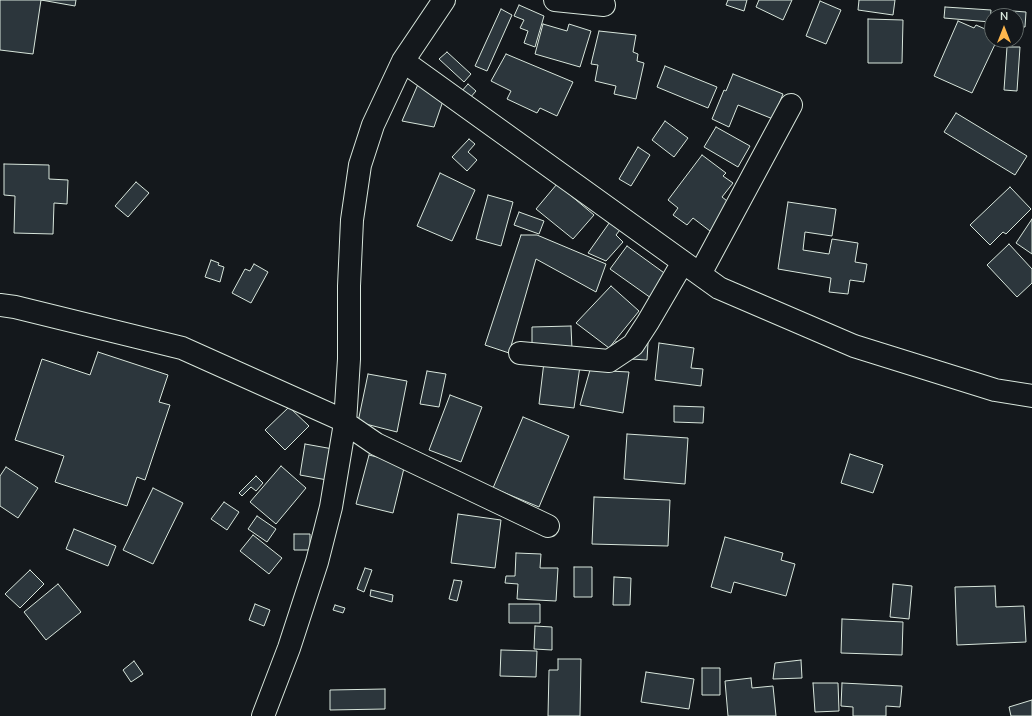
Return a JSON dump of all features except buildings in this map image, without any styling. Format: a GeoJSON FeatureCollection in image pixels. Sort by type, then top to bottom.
{"type":"FeatureCollection","features":[{"type":"Feature","properties":{"kind":"street"},"geometry":{"type":"LineString","coordinates":[[263,716],[289,648],[317,562],[331,507],[345,423],[349,359],[349,286],[352,220],[360,165],[373,125],[403,61],[444,0]]}},
{"type":"Feature","properties":{"kind":"street"},"geometry":{"type":"LineString","coordinates":[[555,0],[604,5]]}},
{"type":"Feature","properties":{"kind":"street"},"geometry":{"type":"LineString","coordinates":[[403,61],[719,288],[854,346],[995,390],[1032,396]]}},
{"type":"Feature","properties":{"kind":"street"},"geometry":{"type":"LineString","coordinates":[[520,353],[609,360],[633,344],[648,322],[691,268],[792,105]]}},
{"type":"Feature","properties":{"kind":"street"},"geometry":{"type":"LineString","coordinates":[[0,305],[15,307],[182,348],[338,418],[376,444],[548,526]]}}]}
